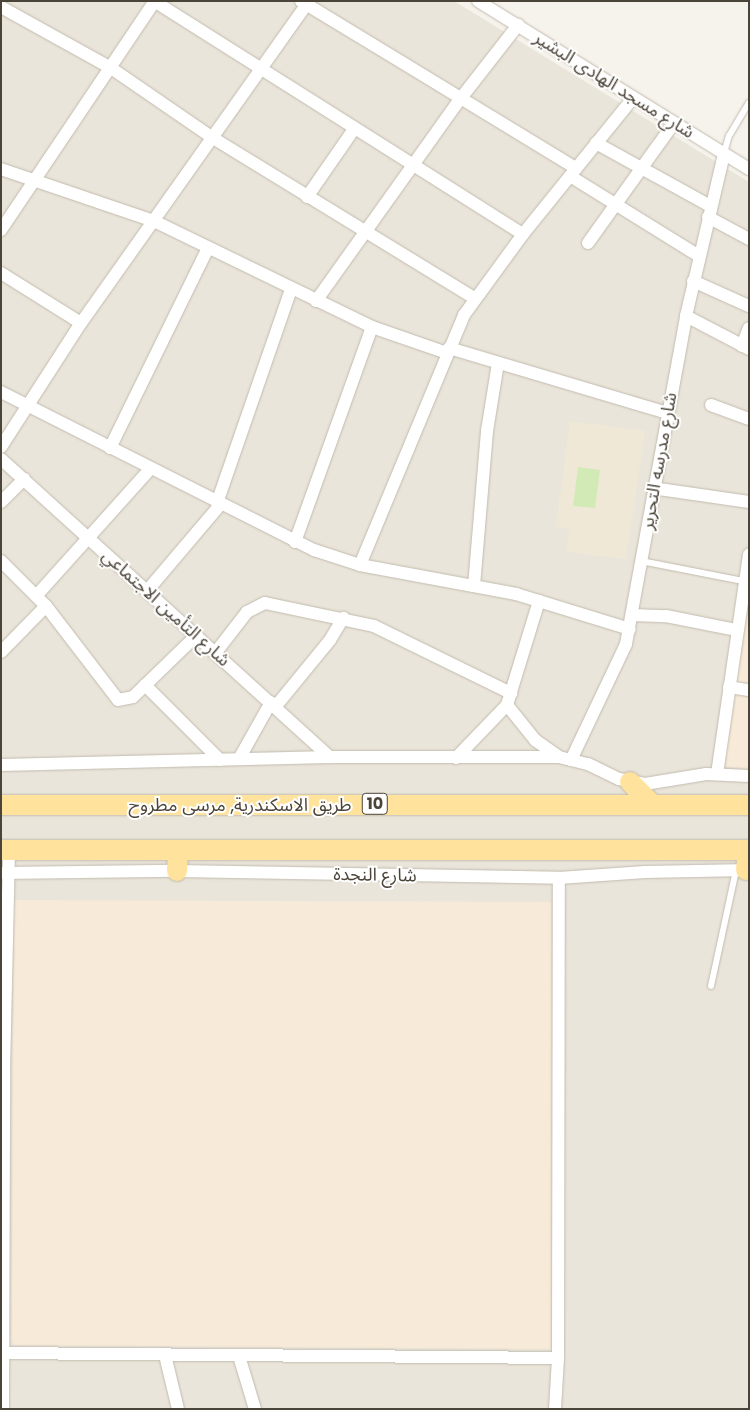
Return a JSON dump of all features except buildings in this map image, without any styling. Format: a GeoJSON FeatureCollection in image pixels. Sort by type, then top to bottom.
{"type":"FeatureCollection","features":[{"type":"Feature","properties":{"kind":"main road"},"geometry":{"type":"LineString","coordinates":[[630,782],[652,804]]}},
{"type":"Feature","properties":{"kind":"main road","name":"طريق الاسكندرية, مرسى مطروح"},"geometry":{"type":"LineString","coordinates":[[1,805],[749,805]]}},
{"type":"Feature","properties":{"kind":"main road"},"geometry":{"type":"LineString","coordinates":[[5,850],[748,850],[744,870]]}},
{"type":"Feature","properties":{"kind":"main road"},"geometry":{"type":"LineString","coordinates":[[177,871],[178,850]]}},
{"type":"Feature","properties":{"kind":"street"},"geometry":{"type":"LineString","coordinates":[[1,230],[155,1],[260,70],[523,234]]}},
{"type":"Feature","properties":{"kind":"street","name":"شارع مسجد الهادى البشير"},"geometry":{"type":"LineString","coordinates":[[478,1],[518,24],[633,98],[749,169]]}},
{"type":"Feature","properties":{"kind":"street"},"geometry":{"type":"LineString","coordinates":[[1,447],[81,323],[213,138],[306,2],[461,98],[573,172],[616,205],[699,256]]}},
{"type":"Feature","properties":{"kind":"street"},"geometry":{"type":"LineString","coordinates":[[1,7],[111,68],[213,138],[474,298]]}},
{"type":"Feature","properties":{"kind":"street"},"geometry":{"type":"LineString","coordinates":[[316,301],[461,98],[518,24]]}},
{"type":"Feature","properties":{"kind":"street"},"geometry":{"type":"LineString","coordinates":[[360,565],[448,350],[474,298],[633,98]]}},
{"type":"Feature","properties":{"kind":"street"},"geometry":{"type":"LineString","coordinates":[[588,243],[674,123]]}},
{"type":"Feature","properties":{"kind":"street"},"geometry":{"type":"LineString","coordinates":[[307,197],[354,129]]}},
{"type":"Feature","properties":{"kind":"street"},"geometry":{"type":"LineString","coordinates":[[596,143],[642,168],[749,239]]}},
{"type":"Feature","properties":{"kind":"street","name":"شارع مدرسه التحرير"},"geometry":{"type":"LineString","coordinates":[[565,759],[621,658],[630,629],[652,488],[686,316],[724,154]]}},
{"type":"Feature","properties":{"kind":"street"},"geometry":{"type":"LineString","coordinates":[[1,169],[36,179],[154,221],[372,327],[667,413]]}},
{"type":"Feature","properties":{"kind":"street"},"geometry":{"type":"LineString","coordinates":[[110,448],[208,248]]}},
{"type":"Feature","properties":{"kind":"street"},"geometry":{"type":"LineString","coordinates":[[1,273],[81,323]]}},
{"type":"Feature","properties":{"kind":"street"},"geometry":{"type":"LineString","coordinates":[[694,281],[749,306]]}},
{"type":"Feature","properties":{"kind":"street"},"geometry":{"type":"LineString","coordinates":[[147,591],[219,504],[291,289]]}},
{"type":"Feature","properties":{"kind":"street"},"geometry":{"type":"LineString","coordinates":[[686,316],[746,347],[749,328]]}},
{"type":"Feature","properties":{"kind":"street"},"geometry":{"type":"LineString","coordinates":[[295,542],[372,327]]}},
{"type":"Feature","properties":{"kind":"street"},"geometry":{"type":"LineString","coordinates":[[474,586],[487,431],[498,363]]}},
{"type":"Feature","properties":{"kind":"street"},"geometry":{"type":"LineString","coordinates":[[1,392],[295,542],[360,565],[474,586],[539,601],[630,629]]}},
{"type":"Feature","properties":{"kind":"street"},"geometry":{"type":"LineString","coordinates":[[711,404],[749,419]]}},
{"type":"Feature","properties":{"kind":"street","name":"شارع التأمين الاجتماعي"},"geometry":{"type":"LineString","coordinates":[[1,460],[216,652],[330,757]]}},
{"type":"Feature","properties":{"kind":"street"},"geometry":{"type":"LineString","coordinates":[[36,595],[150,469]]}},
{"type":"Feature","properties":{"kind":"street"},"geometry":{"type":"LineString","coordinates":[[1,502],[24,479]]}},
{"type":"Feature","properties":{"kind":"street"},"geometry":{"type":"LineString","coordinates":[[652,488],[749,502]]}},
{"type":"Feature","properties":{"kind":"street"},"geometry":{"type":"LineString","coordinates":[[717,774],[743,581],[749,554]]}},
{"type":"Feature","properties":{"kind":"street"},"geometry":{"type":"LineString","coordinates":[[1,561],[46,606],[114,698],[129,700],[197,635]]}},
{"type":"Feature","properties":{"kind":"street"},"geometry":{"type":"LineString","coordinates":[[456,758],[507,705],[539,601]]}},
{"type":"Feature","properties":{"kind":"street"},"geometry":{"type":"LineString","coordinates":[[216,652],[247,612],[265,603],[343,618],[388,632],[511,693]]}},
{"type":"Feature","properties":{"kind":"street"},"geometry":{"type":"LineString","coordinates":[[1,652],[46,606]]}},
{"type":"Feature","properties":{"kind":"street"},"geometry":{"type":"LineString","coordinates":[[632,615],[666,616],[736,630]]}},
{"type":"Feature","properties":{"kind":"street"},"geometry":{"type":"LineString","coordinates":[[238,759],[273,704],[330,640],[343,618]]}},
{"type":"Feature","properties":{"kind":"street"},"geometry":{"type":"LineString","coordinates":[[145,685],[220,760]]}},
{"type":"Feature","properties":{"kind":"street"},"geometry":{"type":"LineString","coordinates":[[729,687],[749,690]]}},
{"type":"Feature","properties":{"kind":"street"},"geometry":{"type":"LineString","coordinates":[[507,705],[535,740],[565,759],[630,782],[658,784],[696,774],[749,776]]}},
{"type":"Feature","properties":{"kind":"street"},"geometry":{"type":"LineString","coordinates":[[1,765],[330,757],[565,759]]}},
{"type":"Feature","properties":{"kind":"street"},"geometry":{"type":"LineString","coordinates":[[4,1409],[3,1071],[5,850]]}},
{"type":"Feature","properties":{"kind":"street","name":"شارع النجدة"},"geometry":{"type":"LineString","coordinates":[[5,873],[177,871],[559,878],[744,870]]}},
{"type":"Feature","properties":{"kind":"street"},"geometry":{"type":"LineString","coordinates":[[555,1409],[558,1358],[559,878]]}},
{"type":"Feature","properties":{"kind":"street"},"geometry":{"type":"LineString","coordinates":[[3,1353],[558,1358]]}},
{"type":"Feature","properties":{"kind":"street"},"geometry":{"type":"LineString","coordinates":[[165,1355],[178,1409]]}},
{"type":"Feature","properties":{"kind":"street"},"geometry":{"type":"LineString","coordinates":[[239,1356],[254,1409]]}},
{"type":"Feature","properties":{"kind":"lane"},"geometry":{"type":"LineString","coordinates":[[724,154],[729,136],[749,103]]}},
{"type":"Feature","properties":{"kind":"lane"},"geometry":{"type":"LineString","coordinates":[[641,561],[743,581]]}},
{"type":"Feature","properties":{"kind":"lane"},"geometry":{"type":"LineString","coordinates":[[710,986],[744,870]]}},
{"type":"Feature","properties":{"kind":"shaded area"},"geometry":{"type":"Polygon","coordinates":[[[1,1],[454,1],[749,182],[749,1409],[1,1409],[1,1]]]}},
{"type":"Feature","properties":{"kind":"shaded area"},"geometry":{"type":"Polygon","coordinates":[[[570,421],[645,431],[626,559],[567,552],[569,529],[556,526],[570,421]]]}},
{"type":"Feature","properties":{"kind":"shaded area"},"geometry":{"type":"Polygon","coordinates":[[[749,583],[749,769],[725,766],[749,583]]]}},
{"type":"Feature","properties":{"kind":"shaded area"},"geometry":{"type":"Polygon","coordinates":[[[14,900],[551,902],[551,1349],[15,1345],[12,1341],[14,900]]]}},
{"type":"Feature","properties":{"kind":"green space"},"geometry":{"type":"Polygon","coordinates":[[[578,467],[600,470],[595,508],[573,506],[578,467]]]}}]}
